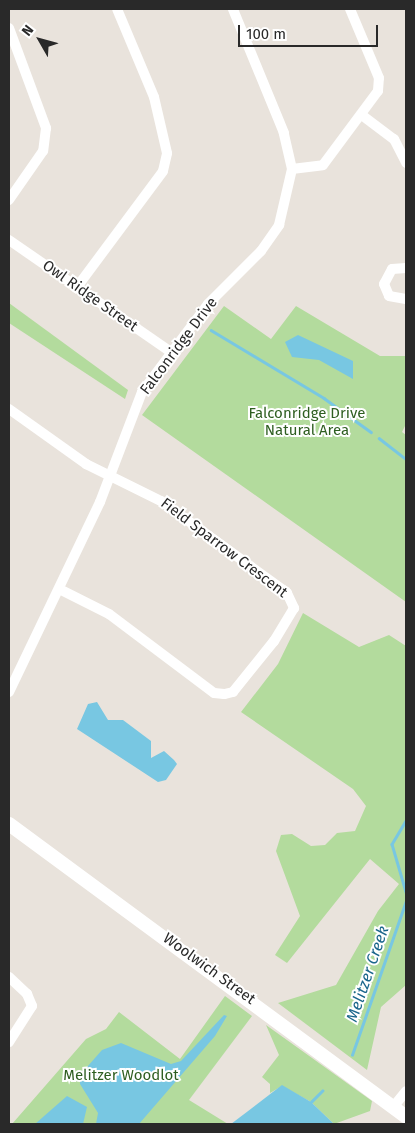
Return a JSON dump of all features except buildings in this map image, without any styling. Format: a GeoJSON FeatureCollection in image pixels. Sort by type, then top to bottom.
{"type":"FeatureCollection","features":[{"type":"Feature","properties":{"kind":"street"},"geometry":{"type":"LineString","coordinates":[[77,287],[163,171],[167,153],[154,96],[117,9]]}},
{"type":"Feature","properties":{"kind":"street","name":"Falconridge Drive"},"geometry":{"type":"LineString","coordinates":[[9,692],[60,590],[111,476],[142,392],[208,304],[261,250],[279,225],[292,169],[284,133],[233,9]]}},
{"type":"Feature","properties":{"kind":"street"},"geometry":{"type":"LineString","coordinates":[[292,169],[323,165],[363,116],[378,91],[379,78],[350,9]]}},
{"type":"Feature","properties":{"kind":"street"},"geometry":{"type":"LineString","coordinates":[[9,28],[46,128],[43,151],[9,200]]}},
{"type":"Feature","properties":{"kind":"street"},"geometry":{"type":"LineString","coordinates":[[363,116],[394,139],[406,163]]}},
{"type":"Feature","properties":{"kind":"street","name":"Owl Ridge Street"},"geometry":{"type":"LineString","coordinates":[[9,240],[172,353]]}},
{"type":"Feature","properties":{"kind":"street"},"geometry":{"type":"LineString","coordinates":[[406,268],[392,269],[384,284],[389,296],[406,299]]}},
{"type":"Feature","properties":{"kind":"street"},"geometry":{"type":"LineString","coordinates":[[9,409],[111,476]]}},
{"type":"Feature","properties":{"kind":"street","name":"Field Sparrow Crescent"},"geometry":{"type":"LineString","coordinates":[[60,590],[107,613],[214,693],[224,694],[233,692],[274,641],[294,608],[287,594],[161,501],[111,476]]}},
{"type":"Feature","properties":{"kind":"street","name":"Woolwich Street"},"geometry":{"type":"LineString","coordinates":[[9,824],[394,1106],[406,1117]]}},
{"type":"Feature","properties":{"kind":"street"},"geometry":{"type":"LineString","coordinates":[[9,977],[27,994],[32,1006],[9,1042]]}},
{"type":"Feature","properties":{"kind":"street"},"geometry":{"type":"LineString","coordinates":[[394,1106],[406,1091]]}},
{"type":"Feature","properties":{"kind":"green space"},"geometry":{"type":"Polygon","coordinates":[[[9,303],[128,390],[125,399],[9,323],[9,303]]]}},
{"type":"Feature","properties":{"kind":"green space","name":"Falconridge Drive Natural Area"},"geometry":{"type":"Polygon","coordinates":[[[224,306],[271,339],[296,306],[380,356],[406,356],[406,424],[402,432],[406,435],[406,602],[142,415],[224,306]]]}},
{"type":"Feature","properties":{"kind":"green space"},"geometry":{"type":"Polygon","coordinates":[[[303,613],[359,647],[389,635],[406,646],[406,985],[381,1007],[367,1070],[278,1003],[336,985],[378,911],[399,884],[370,859],[287,963],[275,955],[300,916],[276,851],[281,835],[292,834],[311,846],[325,845],[337,833],[355,831],[366,806],[353,789],[241,712],[278,664],[303,613]]]}},
{"type":"Feature","properties":{"kind":"green space","name":"Melitzer Woodlot"},"geometry":{"type":"Polygon","coordinates":[[[225,996],[252,1016],[189,1100],[228,1124],[12,1124],[86,1039],[106,1029],[119,1012],[180,1059],[225,996]]]}},
{"type":"Feature","properties":{"kind":"green space"},"geometry":{"type":"Polygon","coordinates":[[[266,1025],[372,1101],[370,1111],[334,1124],[311,1102],[282,1086],[270,1093],[270,1084],[262,1077],[279,1055],[266,1025]]]}},
{"type":"Feature","properties":{"kind":"water"},"geometry":{"type":"Polygon","coordinates":[[[298,335],[353,361],[353,379],[319,360],[292,357],[285,342],[298,335]]]}},
{"type":"Feature","properties":{"kind":"water"},"geometry":{"type":"Polygon","coordinates":[[[97,702],[108,720],[123,720],[151,741],[151,758],[164,751],[174,760],[177,764],[166,780],[158,782],[77,729],[88,704],[97,702]]]}},
{"type":"Feature","properties":{"kind":"water"},"geometry":{"type":"Polygon","coordinates":[[[224,1015],[227,1016],[215,1036],[139,1124],[96,1124],[98,1113],[80,1084],[80,1075],[102,1050],[121,1043],[171,1064],[181,1061],[224,1015]]]}},
{"type":"Feature","properties":{"kind":"water"},"geometry":{"type":"Polygon","coordinates":[[[282,1085],[311,1102],[334,1124],[231,1124],[282,1085]]]}},
{"type":"Feature","properties":{"kind":"water"},"geometry":{"type":"Polygon","coordinates":[[[67,1096],[87,1107],[83,1124],[35,1124],[67,1096]]]}},
{"type":"Feature","properties":{"kind":"waterway"},"geometry":{"type":"LineString","coordinates":[[211,330],[324,398],[371,432]]}},
{"type":"Feature","properties":{"kind":"waterway"},"geometry":{"type":"LineString","coordinates":[[379,438],[406,459]]}},
{"type":"Feature","properties":{"kind":"waterway","name":"Melitzer Creek"},"geometry":{"type":"LineString","coordinates":[[406,821],[392,844],[406,892]]}},
{"type":"Feature","properties":{"kind":"waterway","name":"Melitzer Creek"},"geometry":{"type":"LineString","coordinates":[[352,1055],[406,901]]}},
{"type":"Feature","properties":{"kind":"waterway"},"geometry":{"type":"LineString","coordinates":[[311,1102],[322,1091]]}}]}
